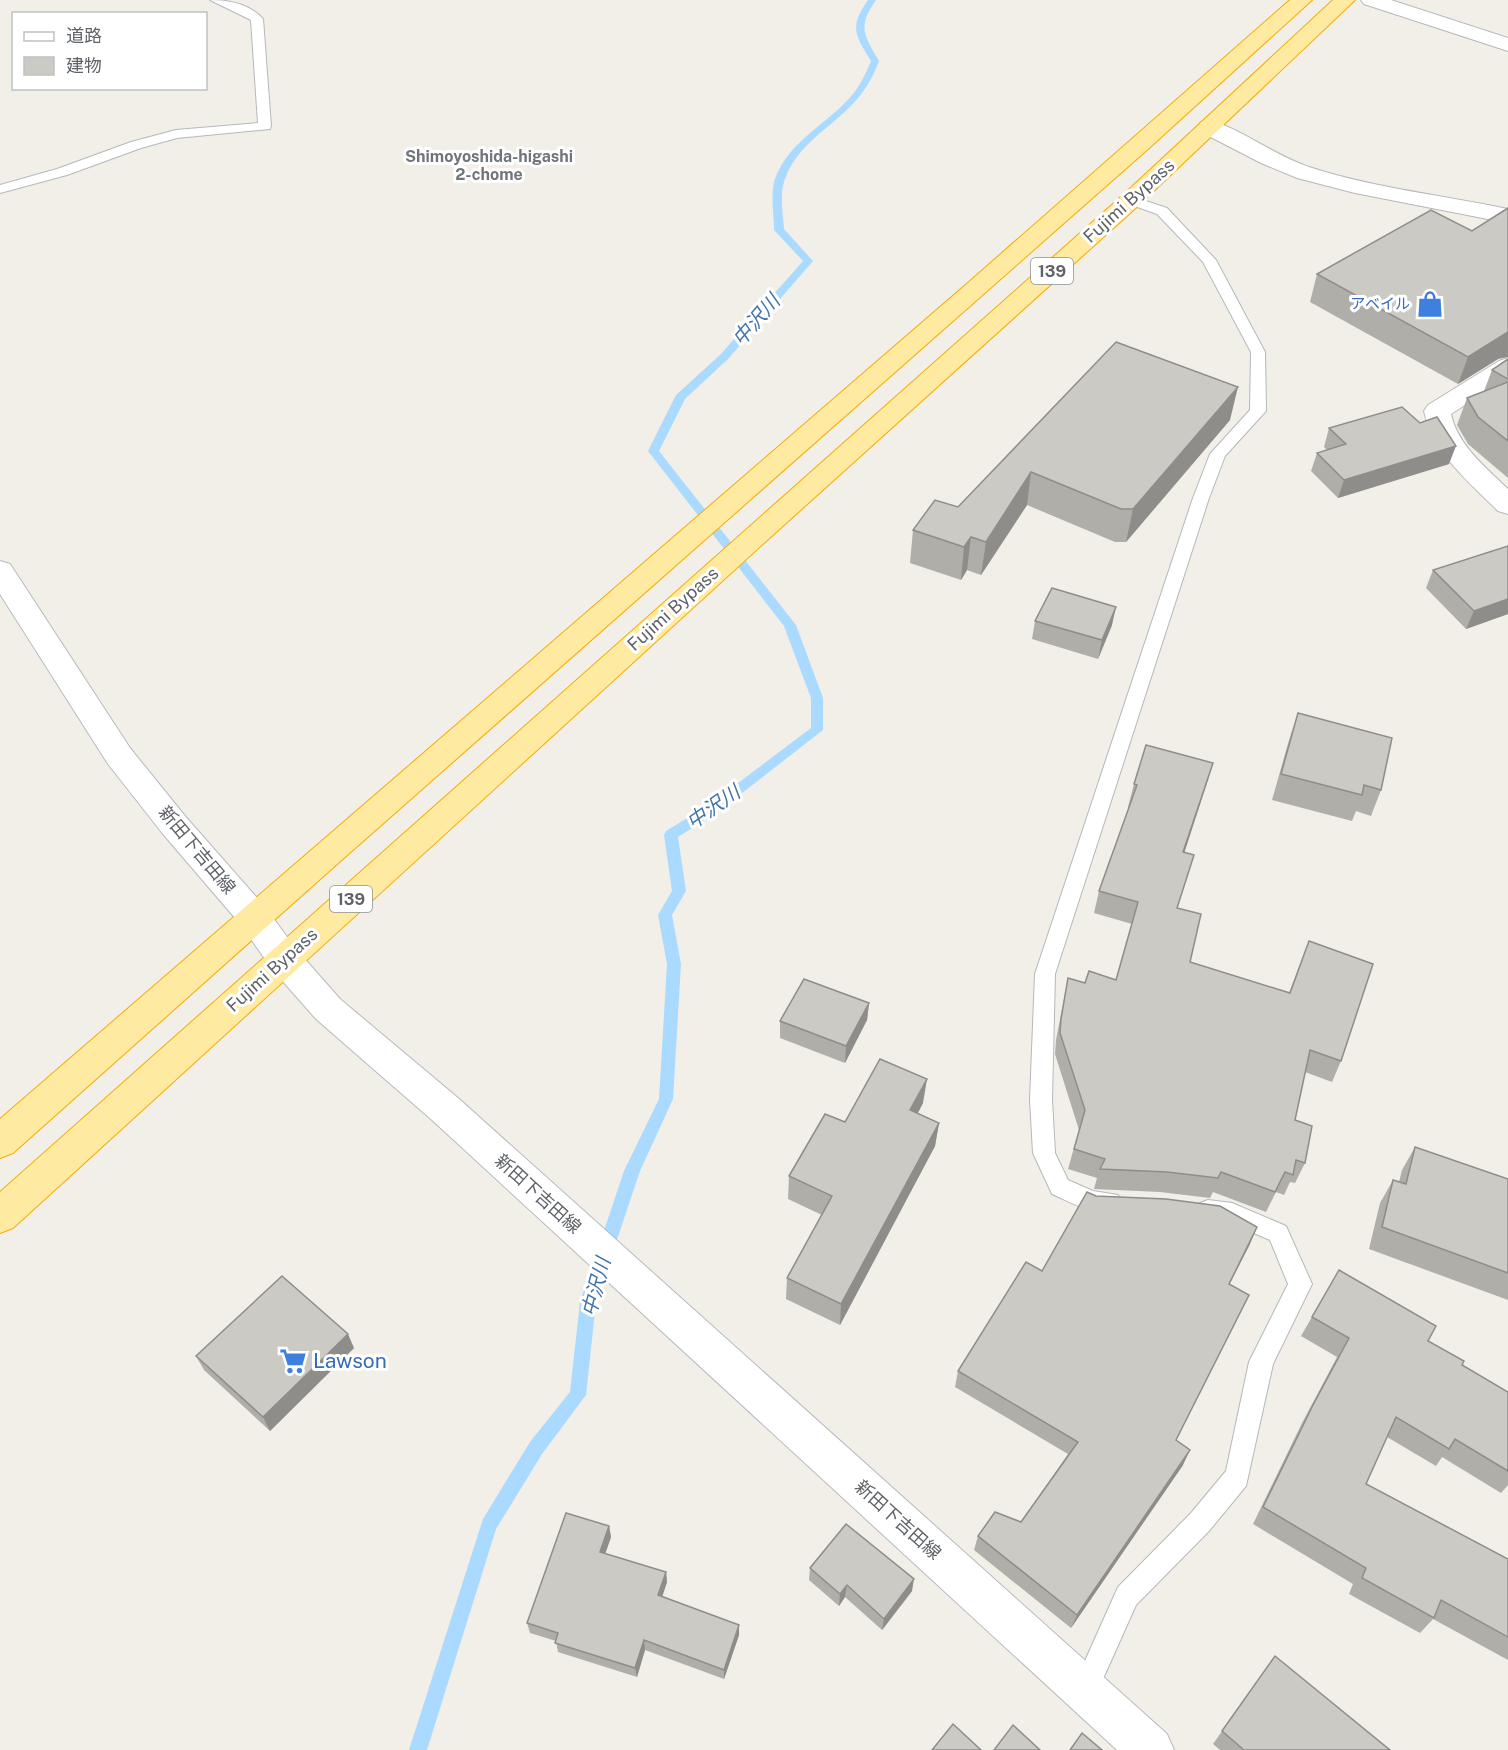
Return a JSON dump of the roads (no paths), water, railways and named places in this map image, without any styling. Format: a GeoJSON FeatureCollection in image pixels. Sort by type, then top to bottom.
{"type":"FeatureCollection","features":[{"type":"Feature","properties":{"kind":"highway","name":"Fujimi Bypass"},"geometry":{"type":"LineString","coordinates":[[0,1142],[253,916],[1072,206],[1302,0]]}},
{"type":"Feature","properties":{"kind":"highway","name":"Fujimi Bypass"},"geometry":{"type":"LineString","coordinates":[[0,1216],[754,536],[1131,200],[1345,0]]}},
{"type":"Feature","properties":{"kind":"main road"},"geometry":{"type":"LineString","coordinates":[[1371,0],[1508,45]]}},
{"type":"Feature","properties":{"kind":"main road"},"geometry":{"type":"LineString","coordinates":[[1209,127],[1302,172],[1345,184],[1458,204],[1508,216]]}},
{"type":"Feature","properties":{"kind":"main road"},"geometry":{"type":"LineString","coordinates":[[1508,366],[1437,411],[1437,422],[1465,461],[1508,505]]}},
{"type":"Feature","properties":{"kind":"main road","name":"新田下吉田線"},"geometry":{"type":"LineString","coordinates":[[0,571],[119,756],[174,825],[253,916],[284,959],[328,1009],[445,1109],[1151,1750]]}},
{"type":"Feature","properties":{"kind":"lane"},"geometry":{"type":"LineString","coordinates":[[0,189],[62,172],[136,145],[176,134],[265,126],[257,19],[250,13],[216,0]]}},
{"type":"Feature","properties":{"kind":"lane"},"geometry":{"type":"LineString","coordinates":[[1128,1203],[1092,1201],[1060,1187],[1044,1153],[1041,1100],[1045,974],[1205,487],[1218,454],[1258,411],[1258,351],[1209,261],[1162,211],[1131,200]]}},
{"type":"Feature","properties":{"kind":"lane"},"geometry":{"type":"LineString","coordinates":[[1085,1690],[1127,1596],[1200,1522],[1237,1477],[1261,1362],[1300,1284],[1278,1233],[1232,1213],[1191,1208]]}},
{"type":"Feature","properties":{"kind":"waterway","name":"中沢川"},"geometry":{"type":"LineString","coordinates":[[418,1750],[489,1525],[536,1448],[578,1395],[588,1302],[632,1171],[666,1099],[674,964],[665,915],[679,891],[671,835],[714,808],[817,730],[817,698],[790,625],[653,451],[680,397],[724,357],[808,261],[779,230],[780,179],[788,161],[800,146],[856,96],[867,80],[875,61],[861,36],[859,24],[865,9],[872,0]]}},
{"type":"Feature","properties":{"kind":"place","name":"アベイル"},"geometry":{"type":"Point","coordinates":[1430,304]}},
{"type":"Feature","properties":{"kind":"place","name":"Lawson"},"geometry":{"type":"Point","coordinates":[293,1361]}},
{"type":"Feature","properties":{"kind":"district","name":"Shimoyoshida-higashi 2-chome"},"geometry":{"type":"Point","coordinates":[489,165]}}]}
